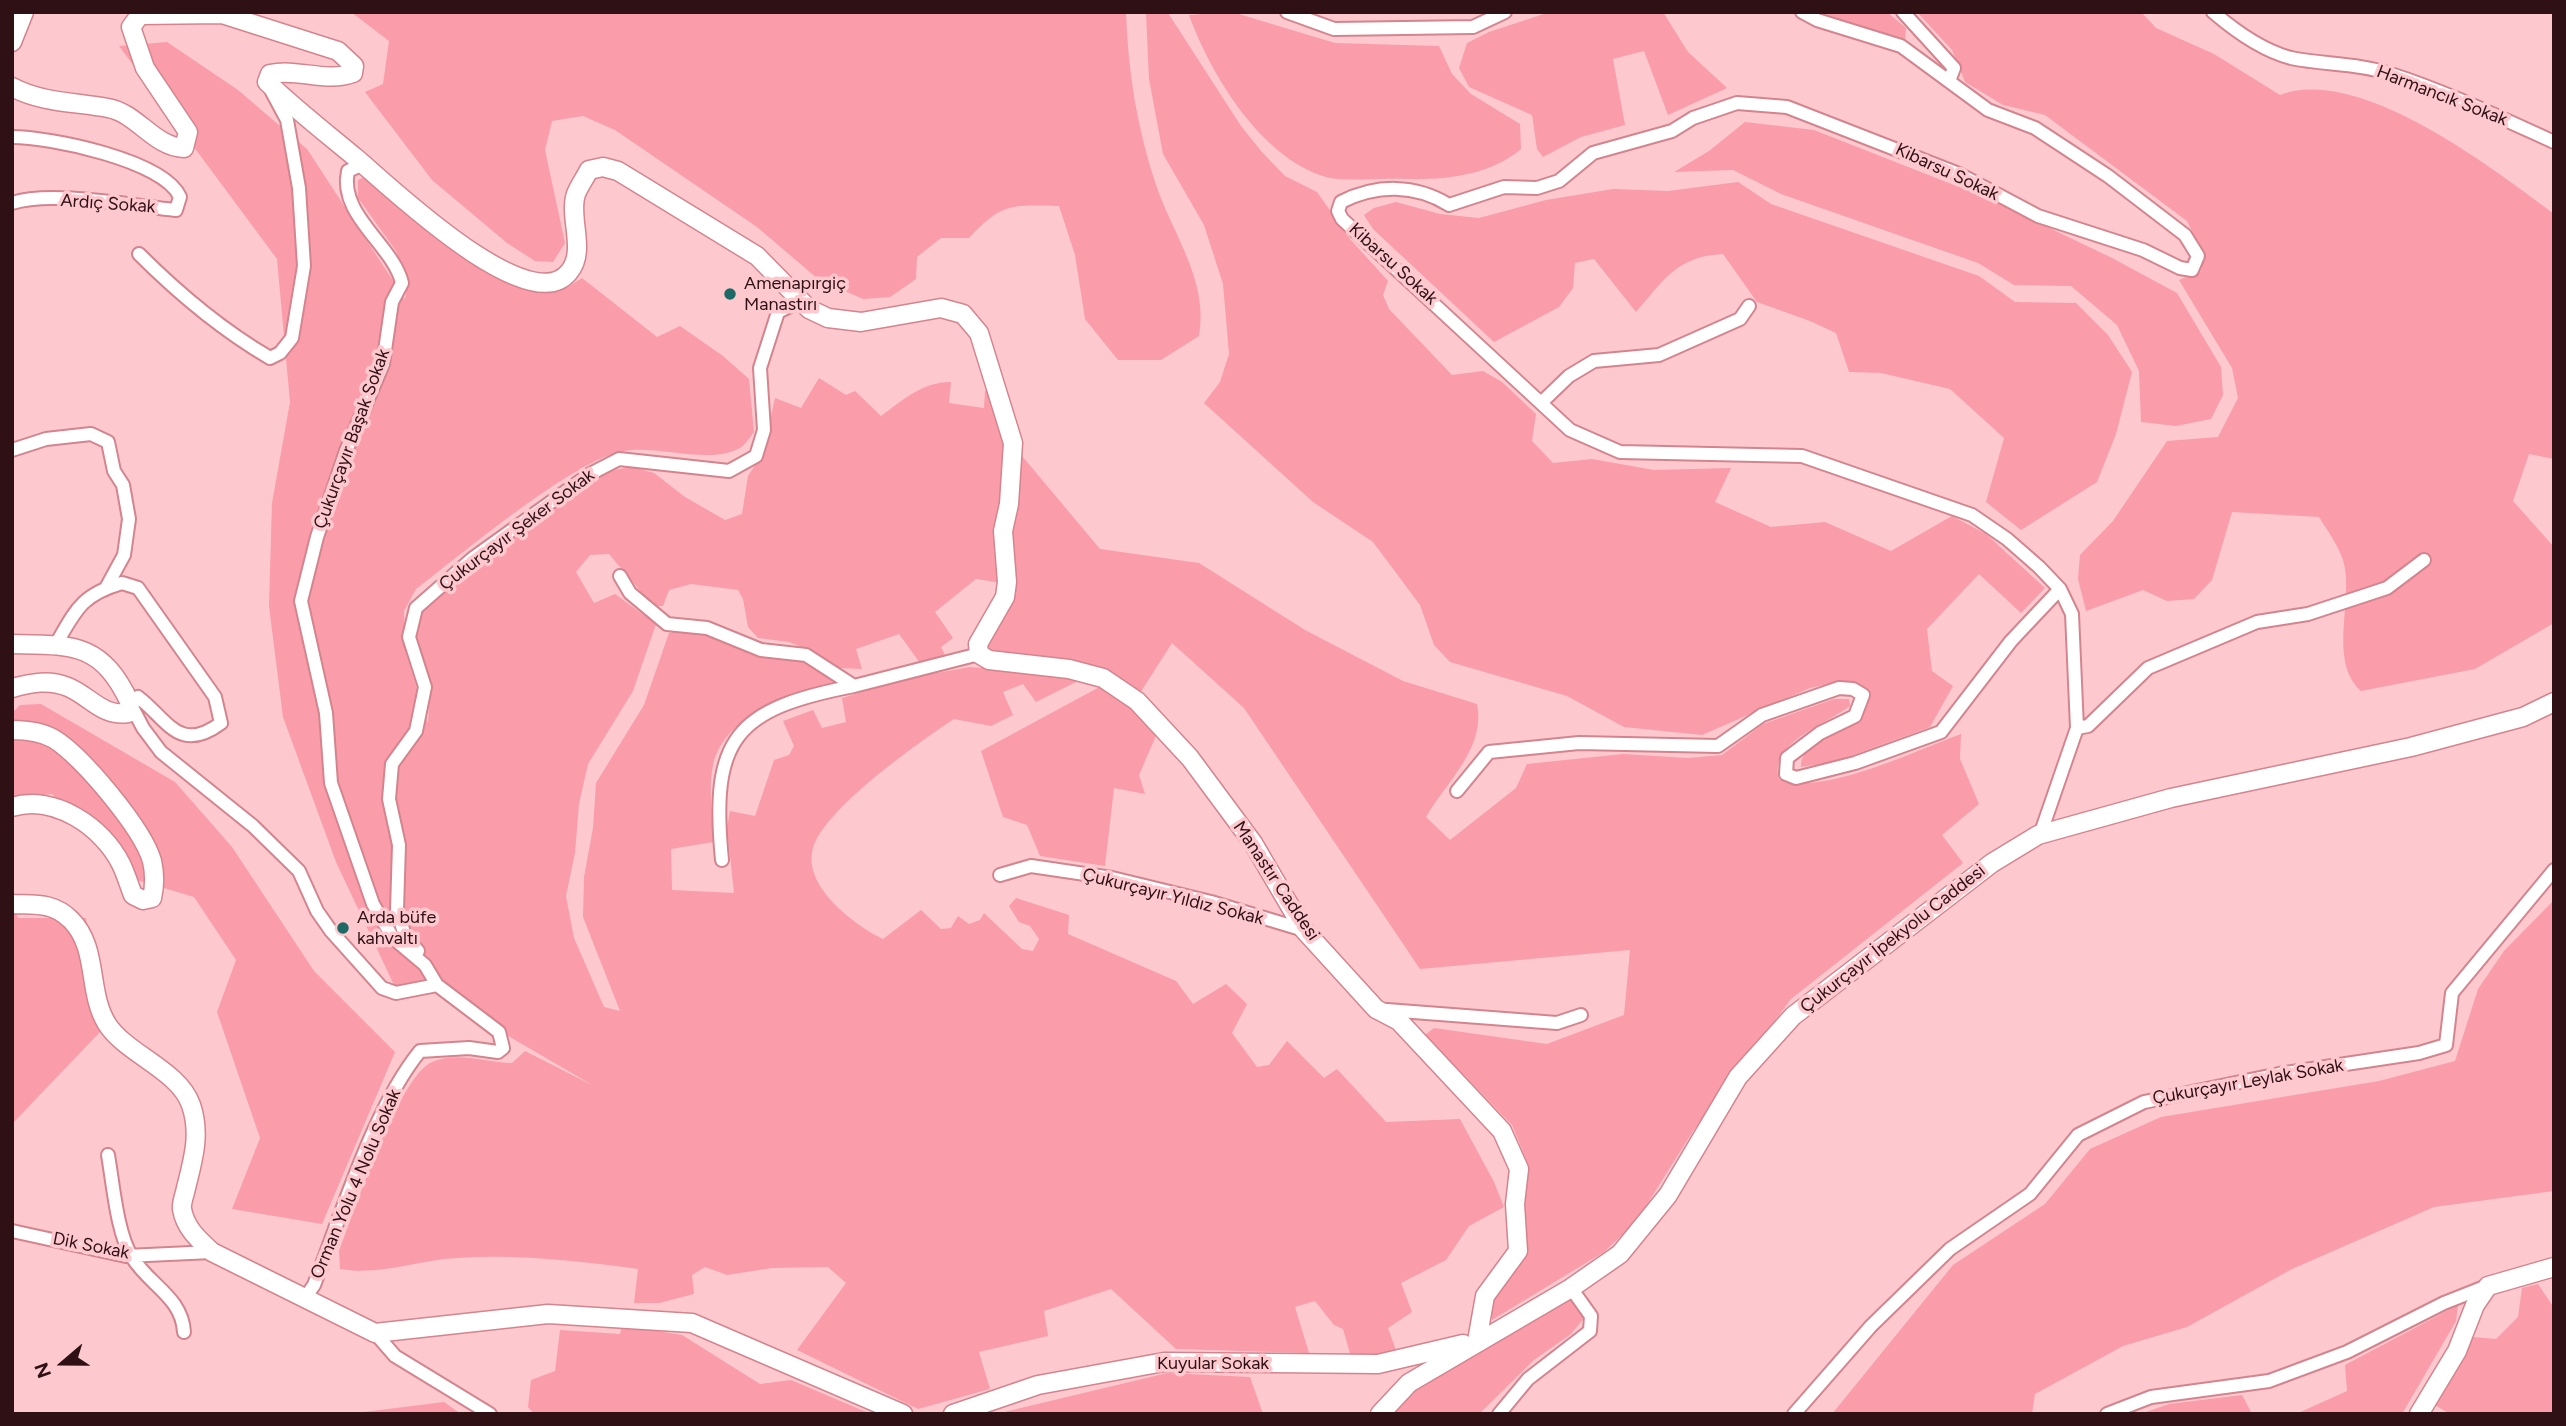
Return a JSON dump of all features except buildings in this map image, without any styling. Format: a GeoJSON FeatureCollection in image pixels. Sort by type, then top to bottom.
{"type":"FeatureCollection","features":[{"type":"Feature","properties":{"kind":"street"},"geometry":{"type":"LineString","coordinates":[[12,42],[24,12]]}},
{"type":"Feature","properties":{"kind":"street"},"geometry":{"type":"LineString","coordinates":[[1287,12],[1334,30],[1473,27],[1505,12]]}},
{"type":"Feature","properties":{"kind":"street"},"geometry":{"type":"LineString","coordinates":[[1802,12],[1817,20],[1901,46],[1949,81],[1954,68],[1903,12]]}},
{"type":"Feature","properties":{"kind":"street","name":"Harmancık Sokak"},"geometry":{"type":"LineString","coordinates":[[2213,12],[2260,44],[2289,57],[2342,62],[2390,74],[2481,108],[2554,142]]}},
{"type":"Feature","properties":{"kind":"street"},"geometry":{"type":"LineString","coordinates":[[12,87],[24,94],[94,108],[109,108],[170,148],[184,148],[188,132],[145,68],[131,27],[140,15],[222,14],[338,51],[354,66],[353,73],[339,78],[287,70],[270,74],[267,82],[287,120],[299,188],[304,267],[292,338],[280,353],[270,358],[233,334],[160,276],[139,254]]}},
{"type":"Feature","properties":{"kind":"street","name":"Kibarsu Sokak"},"geometry":{"type":"LineString","coordinates":[[1949,81],[1987,110],[2035,128],[2108,176],[2185,235],[2198,256],[2197,264],[2192,270],[2180,268],[2143,250],[2038,216],[1959,174],[1787,107],[1737,103],[1693,118],[1672,131],[1593,153],[1559,181],[1537,188],[1504,187],[1450,205],[1408,188],[1375,190],[1341,202],[1338,211],[1342,219],[1570,430],[1620,452],[1802,456],[1972,515],[2007,539],[2060,589],[2072,614],[2077,728],[2040,835]]}},
{"type":"Feature","properties":{"kind":"street"},"geometry":{"type":"LineString","coordinates":[[267,82],[425,219],[487,264],[535,282],[556,281],[569,273],[576,257],[576,195],[589,170],[603,167],[618,171],[757,256],[809,309],[828,318],[860,322],[941,308],[963,314],[979,333],[1013,443],[1009,504],[1003,531],[1007,582],[1004,597],[978,644],[979,654],[767,711],[742,729],[727,755],[717,807],[722,860]]}},
{"type":"Feature","properties":{"kind":"street","name":"Ardıç Sokak"},"geometry":{"type":"LineString","coordinates":[[12,137],[39,137],[139,165],[171,185],[180,197],[176,210],[90,201],[25,199],[12,203]]}},
{"type":"Feature","properties":{"kind":"street","name":"Çukurçayır Başak Sokak"},"geometry":{"type":"LineString","coordinates":[[363,164],[348,172],[349,193],[374,238],[396,264],[402,283],[392,302],[383,364],[346,451],[317,537],[301,601],[326,713],[331,783],[373,904],[393,938],[425,965],[437,985],[499,1032],[503,1048],[498,1052],[469,1048],[420,1051],[406,1068]]}},
{"type":"Feature","properties":{"kind":"street","name":"Çukurçayır Şeker Sokak"},"geometry":{"type":"LineString","coordinates":[[437,985],[433,967],[405,936],[397,910],[400,845],[389,799],[392,764],[415,731],[425,687],[409,637],[415,608],[473,558],[590,474],[619,459],[729,471],[756,456],[764,430],[760,368],[778,312],[800,301]]}},
{"type":"Feature","properties":{"kind":"street"},"geometry":{"type":"LineString","coordinates":[[1542,402],[1569,376],[1594,361],[1659,355],[1740,319],[1749,306]]}},
{"type":"Feature","properties":{"kind":"street"},"geometry":{"type":"LineString","coordinates":[[12,450],[46,439],[92,434],[107,443],[114,471],[123,485],[129,519],[124,555],[106,587]]}},
{"type":"Feature","properties":{"kind":"street"},"geometry":{"type":"LineString","coordinates":[[2077,728],[2088,726],[2148,668],[2257,622],[2317,612],[2386,588],[2424,560]]}},
{"type":"Feature","properties":{"kind":"street"},"geometry":{"type":"LineString","coordinates":[[620,576],[630,593],[667,624],[707,628],[761,650],[806,655],[854,686]]}},
{"type":"Feature","properties":{"kind":"street"},"geometry":{"type":"LineString","coordinates":[[12,688],[31,683],[55,682],[71,688],[100,709],[117,715],[128,713],[130,703],[138,697],[170,730],[187,736],[207,734],[221,723],[215,696],[138,588],[122,583],[106,587],[88,597],[76,608],[56,644]]}},
{"type":"Feature","properties":{"kind":"street"},"geometry":{"type":"LineString","coordinates":[[1457,791],[1489,752],[1578,743],[1718,746],[1762,715],[1839,688],[1853,689],[1863,695],[1855,716],[1820,733],[1787,758],[1786,774],[1796,778],[1855,763],[1941,732],[2003,651],[2060,589]]}},
{"type":"Feature","properties":{"kind":"street"},"geometry":{"type":"LineString","coordinates":[[12,644],[56,644],[82,648],[105,665],[160,752],[253,826],[299,870],[317,911],[331,931],[382,988],[396,993],[437,985]]}},
{"type":"Feature","properties":{"kind":"street","name":"Manastır Caddesi"},"geometry":{"type":"LineString","coordinates":[[979,654],[989,660],[1069,669],[1103,678],[1138,701],[1190,758],[1253,843],[1304,930],[1376,1009],[1399,1021],[1502,1131],[1519,1169],[1515,1204],[1518,1251],[1485,1296],[1477,1341]]}},
{"type":"Feature","properties":{"kind":"street","name":"Çukurçayır İpekyolu Caddesi"},"geometry":{"type":"LineString","coordinates":[[1380,1414],[1409,1383],[1571,1288],[1620,1254],[1668,1195],[1738,1077],[1793,1016],[1992,863],[2040,835],[2171,798],[2411,747],[2523,718],[2554,702]]}},
{"type":"Feature","properties":{"kind":"street"},"geometry":{"type":"LineString","coordinates":[[12,730],[29,730],[54,739],[129,818],[151,858],[155,881],[152,898],[143,900],[133,895],[121,863],[107,842],[66,811],[45,805],[12,807]]}},
{"type":"Feature","properties":{"kind":"street","name":"Çukurçayır Yıldız Sokak"},"geometry":{"type":"LineString","coordinates":[[1000,875],[1031,866],[1112,878],[1210,902],[1304,930]]}},
{"type":"Feature","properties":{"kind":"street","name":"Çukurçayır Leylak Sokak"},"geometry":{"type":"LineString","coordinates":[[1794,1414],[1871,1326],[1950,1249],[2030,1194],[2078,1135],[2144,1102],[2279,1074],[2419,1053],[2446,1045],[2452,993],[2554,870]]}},
{"type":"Feature","properties":{"kind":"street"},"geometry":{"type":"LineString","coordinates":[[12,904],[54,905],[72,921],[84,938],[100,1008],[107,1024],[118,1037],[163,1072],[190,1101],[196,1127],[196,1149],[181,1208],[192,1234],[212,1252],[375,1333],[395,1356],[490,1414]]}},
{"type":"Feature","properties":{"kind":"street"},"geometry":{"type":"LineString","coordinates":[[1376,1009],[1557,1023],[1581,1015]]}},
{"type":"Feature","properties":{"kind":"street","name":"Orman Yolu 4 Nolu Sokak"},"geometry":{"type":"LineString","coordinates":[[305,1298],[314,1285],[380,1118],[406,1068]]}},
{"type":"Feature","properties":{"kind":"street"},"geometry":{"type":"LineString","coordinates":[[108,1155],[131,1256],[174,1302],[183,1316],[184,1332]]}},
{"type":"Feature","properties":{"kind":"street","name":"Dik Sokak"},"geometry":{"type":"LineString","coordinates":[[12,1231],[131,1256],[212,1252]]}},
{"type":"Feature","properties":{"kind":"street"},"geometry":{"type":"LineString","coordinates":[[2107,1414],[2151,1397],[2222,1385],[2269,1381],[2347,1352],[2444,1303],[2488,1286],[2554,1267]]}},
{"type":"Feature","properties":{"kind":"street"},"geometry":{"type":"LineString","coordinates":[[2418,1414],[2458,1350],[2475,1305],[2488,1286]]}},
{"type":"Feature","properties":{"kind":"street"},"geometry":{"type":"LineString","coordinates":[[1499,1414],[1528,1380],[1590,1331],[1591,1316],[1571,1288]]}},
{"type":"Feature","properties":{"kind":"street"},"geometry":{"type":"LineString","coordinates":[[375,1333],[548,1314],[692,1323],[903,1414]]}},
{"type":"Feature","properties":{"kind":"street","name":"Kuyular Sokak"},"geometry":{"type":"LineString","coordinates":[[953,1414],[1038,1385],[1164,1362],[1378,1364],[1477,1341]]}},
{"type":"Feature","properties":{"kind":"shaded area"},"geometry":{"type":"Polygon","coordinates":[[[351,12],[1126,12],[1131,78],[1139,121],[1156,185],[1194,277],[1201,316],[1199,336],[1161,360],[1118,360],[1085,319],[1075,255],[1059,206],[1009,208],[980,226],[969,238],[941,238],[917,257],[916,279],[890,297],[863,299],[818,279],[757,227],[615,130],[583,116],[552,121],[545,150],[565,243],[553,262],[535,261],[507,243],[432,180],[365,92],[383,84],[389,41],[351,12]]]}},
{"type":"Feature","properties":{"kind":"shaded area"},"geometry":{"type":"Polygon","coordinates":[[[1146,12],[1168,13],[1241,126],[1285,176],[1317,192],[1350,239],[1388,281],[1383,295],[1389,309],[1452,375],[1483,371],[1502,382],[1536,414],[1532,441],[1553,463],[1592,459],[1654,470],[1731,468],[1715,502],[1771,527],[1825,522],[1891,551],[1952,516],[1986,534],[2045,588],[2021,613],[1979,574],[1927,629],[1932,671],[1953,686],[1930,727],[1834,762],[1801,767],[1804,755],[1811,746],[1858,717],[1866,706],[1870,692],[1859,684],[1842,681],[1810,688],[1702,735],[1624,727],[1567,696],[1450,662],[1434,645],[1420,605],[1373,542],[1313,502],[1204,403],[1220,382],[1229,354],[1223,284],[1204,225],[1163,154],[1149,79],[1146,12]]]}},
{"type":"Feature","properties":{"kind":"shaded area"},"geometry":{"type":"Polygon","coordinates":[[[1232,12],[1335,43],[1439,46],[1452,74],[1471,94],[1520,124],[1521,149],[1481,171],[1436,179],[1343,179],[1326,177],[1302,167],[1280,152],[1241,111],[1211,63],[1189,15],[1232,12]]]}},
{"type":"Feature","properties":{"kind":"shaded area"},"geometry":{"type":"Polygon","coordinates":[[[1550,12],[1663,12],[1688,52],[1727,88],[1668,115],[1644,51],[1613,59],[1625,125],[1581,137],[1543,157],[1537,149],[1532,115],[1469,87],[1459,68],[1467,43],[1489,32],[1550,12]]]}},
{"type":"Feature","properties":{"kind":"shaded area"},"geometry":{"type":"Polygon","coordinates":[[[1819,12],[1887,12],[1906,28],[1905,41],[1819,12]]]}},
{"type":"Feature","properties":{"kind":"shaded area"},"geometry":{"type":"Polygon","coordinates":[[[1917,12],[2141,12],[2156,28],[2214,54],[2280,95],[2312,90],[2347,94],[2385,107],[2461,148],[2554,214],[2554,459],[2529,454],[2513,501],[2554,547],[2554,623],[2475,669],[2361,691],[2351,678],[2346,663],[2346,576],[2343,560],[2319,517],[2232,512],[2212,580],[2194,599],[2167,601],[2143,590],[2086,611],[2078,579],[2080,555],[2113,521],[2167,441],[2218,437],[2238,398],[2232,368],[2179,280],[2201,271],[2204,255],[2187,221],[2045,115],[2003,105],[1965,82],[1952,50],[1917,12]]]}},
{"type":"Feature","properties":{"kind":"shaded area"},"geometry":{"type":"Polygon","coordinates":[[[167,42],[238,90],[307,149],[405,299],[408,281],[396,251],[358,198],[358,180],[366,176],[429,232],[481,270],[508,283],[534,291],[558,291],[582,278],[657,337],[680,326],[723,356],[749,379],[754,432],[740,448],[714,455],[637,450],[603,458],[577,471],[518,510],[416,589],[404,611],[406,654],[428,724],[430,679],[414,636],[420,609],[478,559],[607,471],[632,467],[654,473],[685,497],[725,520],[742,514],[748,476],[763,453],[775,398],[801,408],[819,378],[846,395],[855,391],[881,416],[913,393],[931,385],[951,382],[949,403],[984,408],[985,391],[992,391],[1009,444],[1002,583],[976,579],[935,612],[953,638],[941,647],[946,657],[920,663],[899,634],[856,649],[862,669],[839,668],[814,652],[789,642],[758,638],[748,627],[743,599],[738,590],[691,584],[669,590],[663,606],[653,606],[609,554],[590,555],[576,572],[594,603],[615,594],[656,624],[633,691],[588,764],[579,804],[575,853],[566,896],[574,938],[604,1007],[620,1011],[583,917],[584,877],[593,828],[596,783],[644,705],[669,633],[698,632],[773,649],[808,660],[840,682],[764,708],[732,731],[720,747],[713,765],[713,842],[671,849],[672,890],[734,893],[727,828],[730,811],[755,816],[774,760],[789,755],[794,746],[783,721],[813,710],[822,728],[846,722],[842,698],[909,678],[970,667],[1086,677],[1036,702],[1023,684],[1003,692],[1013,715],[991,726],[954,719],[919,743],[853,796],[821,832],[813,848],[815,876],[833,903],[858,924],[883,939],[921,910],[941,929],[951,928],[958,916],[969,924],[980,920],[984,913],[1022,949],[1033,951],[1039,939],[1030,926],[1019,922],[1009,906],[1016,898],[1069,915],[1068,934],[1176,981],[1193,1004],[1226,984],[1247,1004],[1232,1033],[1257,1067],[1269,1065],[1287,1041],[1324,1078],[1337,1069],[1386,1122],[1460,1119],[1494,1182],[1504,1207],[1469,1226],[1446,1260],[1401,1283],[1412,1312],[1388,1328],[1397,1353],[1351,1357],[1343,1329],[1334,1325],[1315,1301],[1295,1307],[1309,1353],[1176,1349],[1111,1289],[1044,1311],[1048,1336],[979,1352],[990,1389],[918,1409],[797,1350],[846,1283],[828,1267],[772,1268],[727,1275],[705,1267],[692,1275],[694,1294],[659,1303],[634,1303],[638,1269],[593,1263],[480,1257],[442,1259],[370,1271],[340,1269],[339,1251],[378,1148],[405,1093],[419,1073],[432,1062],[461,1057],[512,1063],[525,1051],[594,1086],[510,1037],[441,979],[407,987],[394,985],[336,862],[283,717],[269,606],[272,503],[290,402],[277,259],[119,46],[167,42]]]}},
{"type":"Feature","properties":{"kind":"shaded area"},"geometry":{"type":"Polygon","coordinates":[[[1745,122],[1814,130],[1987,198],[2112,258],[2177,293],[2221,367],[2223,395],[2211,419],[2176,426],[2141,422],[2139,371],[2117,325],[2071,286],[2014,285],[1978,263],[1781,194],[1733,170],[1674,172],[1709,151],[1745,122]]]}},
{"type":"Feature","properties":{"kind":"shaded area"},"geometry":{"type":"Polygon","coordinates":[[[1738,182],[1771,204],[1979,276],[2015,302],[2076,303],[2108,335],[2132,372],[2116,434],[2097,482],[2021,530],[1986,502],[2004,438],[1950,389],[1881,373],[1849,372],[1836,333],[1757,302],[1723,254],[1694,259],[1683,265],[1664,280],[1636,312],[1594,259],[1575,263],[1573,288],[1559,307],[1494,342],[1373,229],[1364,215],[1374,208],[1396,202],[1440,214],[1479,218],[1546,200],[1613,189],[1668,191],[1738,182]]]}},
{"type":"Feature","properties":{"kind":"shaded area"},"geometry":{"type":"Polygon","coordinates":[[[1022,456],[1100,549],[1199,563],[1305,630],[1403,681],[1477,704],[1476,735],[1470,750],[1426,817],[1450,840],[1516,788],[1527,764],[1623,754],[1688,758],[1722,755],[1763,724],[1834,699],[1849,699],[1850,706],[1790,745],[1778,766],[1779,779],[1797,783],[1843,777],[1961,734],[1960,759],[1979,804],[1942,835],[1963,863],[1791,999],[1693,1131],[1636,1222],[1604,1252],[1492,1320],[1492,1297],[1527,1251],[1524,1204],[1528,1164],[1512,1125],[1425,1035],[1434,1028],[1547,1044],[1624,1015],[1630,950],[1420,969],[1244,708],[1172,643],[1140,693],[1082,663],[1025,654],[990,653],[986,646],[991,635],[1022,456]]]}},
{"type":"Feature","properties":{"kind":"shaded area"},"geometry":{"type":"Polygon","coordinates":[[[1105,684],[1158,731],[1139,775],[1145,794],[1114,788],[1105,866],[1040,856],[1027,825],[1003,817],[981,751],[1105,684]]]}},
{"type":"Feature","properties":{"kind":"shaded area"},"geometry":{"type":"Polygon","coordinates":[[[41,704],[175,782],[232,847],[314,971],[395,1052],[322,1224],[232,1209],[260,1138],[217,1012],[236,960],[194,897],[137,880],[52,794],[12,799],[12,713],[20,705],[41,704]]]}},
{"type":"Feature","properties":{"kind":"shaded area"},"geometry":{"type":"Polygon","coordinates":[[[2554,900],[2554,1191],[2434,1207],[2292,1269],[2187,1327],[2123,1346],[2035,1394],[2032,1414],[1832,1414],[1953,1265],[2045,1204],[2090,1149],[2161,1117],[2379,1081],[2455,1061],[2478,989],[2504,951],[2554,900]]]}},
{"type":"Feature","properties":{"kind":"shaded area"},"geometry":{"type":"Polygon","coordinates":[[[12,901],[18,918],[86,918],[100,1032],[12,1124],[12,901]]]}},
{"type":"Feature","properties":{"kind":"shaded area"},"geometry":{"type":"Polygon","coordinates":[[[2538,1284],[2554,1308],[2554,1414],[2450,1414],[2433,1404],[2473,1337],[2496,1339],[2518,1317],[2522,1288],[2538,1284]]]}},
{"type":"Feature","properties":{"kind":"shaded area"},"geometry":{"type":"Polygon","coordinates":[[[1571,1298],[1584,1318],[1571,1334],[1534,1360],[1479,1414],[1388,1414],[1414,1391],[1571,1298]]]}},
{"type":"Feature","properties":{"kind":"shaded area"},"geometry":{"type":"Polygon","coordinates":[[[2458,1305],[2456,1321],[2402,1414],[2296,1414],[2347,1391],[2345,1365],[2458,1305]]]}},
{"type":"Feature","properties":{"kind":"shaded area"},"geometry":{"type":"Polygon","coordinates":[[[622,1325],[682,1335],[760,1384],[791,1380],[871,1414],[534,1414],[528,1407],[531,1380],[555,1371],[560,1330],[620,1334],[622,1325]]]}},
{"type":"Feature","properties":{"kind":"shaded area"},"geometry":{"type":"Polygon","coordinates":[[[1167,1373],[1250,1377],[1263,1414],[996,1414],[1167,1373]]]}},
{"type":"Feature","properties":{"kind":"shaded area"},"geometry":{"type":"Polygon","coordinates":[[[2242,1395],[2252,1414],[2140,1414],[2169,1404],[2242,1395]]]}},
{"type":"Feature","properties":{"kind":"shaded area"},"geometry":{"type":"Polygon","coordinates":[[[444,1402],[461,1414],[359,1414],[364,1412],[444,1402]]]}},
{"type":"Feature","properties":{"kind":"place","name":"Amenapırgiç Manastırı"},"geometry":{"type":"Point","coordinates":[730,294]}},
{"type":"Feature","properties":{"kind":"place","name":"Arda büfe kahvaltı"},"geometry":{"type":"Point","coordinates":[343,928]}}]}
